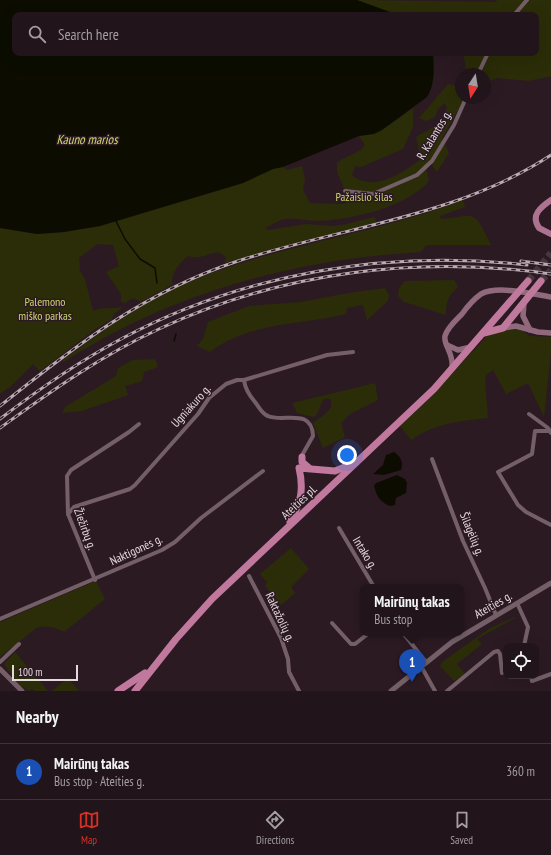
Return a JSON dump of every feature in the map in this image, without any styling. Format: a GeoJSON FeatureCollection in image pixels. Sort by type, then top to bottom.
{"type":"FeatureCollection","features":[{"type":"Feature","properties":{"kind":"highway","name":"Ateities pl."},"geometry":{"type":"LineString","coordinates":[[135,691],[154,666],[212,599],[425,398],[452,370],[528,280]]}},
{"type":"Feature","properties":{"kind":"highway"},"geometry":{"type":"LineString","coordinates":[[484,333],[503,328],[541,281]]}},
{"type":"Feature","properties":{"kind":"highway"},"geometry":{"type":"LineString","coordinates":[[302,457],[302,462],[309,468]]}},
{"type":"Feature","properties":{"kind":"highway"},"geometry":{"type":"LineString","coordinates":[[285,530],[300,505],[303,486],[299,468],[335,471],[358,462]]}},
{"type":"Feature","properties":{"kind":"highway"},"geometry":{"type":"LineString","coordinates":[[118,691],[130,685],[154,666]]}},
{"type":"Feature","properties":{"kind":"main road"},"geometry":{"type":"LineString","coordinates":[[551,200],[536,214],[535,221],[539,228],[551,234]]}},
{"type":"Feature","properties":{"kind":"main road"},"geometry":{"type":"LineString","coordinates":[[452,370],[453,357],[446,345],[445,338],[448,331],[476,298],[488,292],[500,290],[551,297]]}},
{"type":"Feature","properties":{"kind":"main road"},"geometry":{"type":"LineString","coordinates":[[525,300],[523,316],[530,330]]}},
{"type":"Feature","properties":{"kind":"main road"},"geometry":{"type":"LineString","coordinates":[[503,328],[516,326],[551,333]]}},
{"type":"Feature","properties":{"kind":"main road"},"geometry":{"type":"LineString","coordinates":[[446,345],[458,350],[472,347]]}},
{"type":"Feature","properties":{"kind":"street"},"geometry":{"type":"LineString","coordinates":[[517,12],[527,0]]}},
{"type":"Feature","properties":{"kind":"street"},"geometry":{"type":"LineString","coordinates":[[481,68],[487,56]]}},
{"type":"Feature","properties":{"kind":"street","name":"R. Kalantos g."},"geometry":{"type":"LineString","coordinates":[[345,191],[373,194],[417,175],[432,161],[454,125],[463,104]]}},
{"type":"Feature","properties":{"kind":"street","name":"Ugniakuro g."},"geometry":{"type":"LineString","coordinates":[[68,514],[74,507],[130,489],[135,486],[198,414],[209,398],[226,384],[327,355],[353,352]]}},
{"type":"Feature","properties":{"kind":"street"},"geometry":{"type":"LineString","coordinates":[[244,380],[248,393],[264,414],[273,418],[301,418],[311,426],[313,436],[302,457],[299,468]]}},
{"type":"Feature","properties":{"kind":"street"},"geometry":{"type":"LineString","coordinates":[[529,414],[548,428],[550,432]]}},
{"type":"Feature","properties":{"kind":"street","name":"Žiežirbų g."},"geometry":{"type":"LineString","coordinates":[[94,580],[68,514],[68,473],[139,424]]}},
{"type":"Feature","properties":{"kind":"street"},"geometry":{"type":"LineString","coordinates":[[550,432],[535,431],[532,454],[498,472],[518,505],[526,512],[551,525]]}},
{"type":"Feature","properties":{"kind":"street","name":"Šilagėlių g."},"geometry":{"type":"LineString","coordinates":[[432,459],[463,541],[496,615]]}},
{"type":"Feature","properties":{"kind":"street","name":"Naktigonės g."},"geometry":{"type":"LineString","coordinates":[[0,619],[162,550],[175,542],[201,518],[263,471]]}},
{"type":"Feature","properties":{"kind":"street","name":"Intako g."},"geometry":{"type":"LineString","coordinates":[[339,528],[372,584]]}},
{"type":"Feature","properties":{"kind":"street","name":"Raktažolių g."},"geometry":{"type":"LineString","coordinates":[[249,576],[281,638],[288,659],[289,672],[298,691]]}},
{"type":"Feature","properties":{"kind":"street","name":"Ateities g."},"geometry":{"type":"LineString","coordinates":[[464,635],[551,583]]}},
{"type":"Feature","properties":{"kind":"street"},"geometry":{"type":"LineString","coordinates":[[517,603],[528,627],[525,643]]}},
{"type":"Feature","properties":{"kind":"street"},"geometry":{"type":"LineString","coordinates":[[332,623],[351,644],[355,644],[365,636]]}},
{"type":"Feature","properties":{"kind":"street"},"geometry":{"type":"LineString","coordinates":[[405,636],[426,662]]}},
{"type":"Feature","properties":{"kind":"street","name":"Ateities g."},"geometry":{"type":"LineString","coordinates":[[391,691],[426,662],[462,636]]}},
{"type":"Feature","properties":{"kind":"street"},"geometry":{"type":"LineString","coordinates":[[0,662],[19,644]]}},
{"type":"Feature","properties":{"kind":"street"},"geometry":{"type":"LineString","coordinates":[[447,691],[494,652],[498,651],[500,654],[502,673]]}},
{"type":"Feature","properties":{"kind":"street"},"geometry":{"type":"LineString","coordinates":[[421,666],[435,691]]}},
{"type":"Feature","properties":{"kind":"street"},"geometry":{"type":"LineString","coordinates":[[0,669],[22,691]]}},
{"type":"Feature","properties":{"kind":"street"},"geometry":{"type":"LineString","coordinates":[[539,678],[551,674]]}},
{"type":"Feature","properties":{"kind":"green space"},"geometry":{"type":"Polygon","coordinates":[[[357,0],[496,2],[497,0],[551,0],[551,77],[529,81],[496,78],[491,81],[491,68],[465,68],[463,56],[539,56],[539,12],[390,12],[357,0]]]}},
{"type":"Feature","properties":{"kind":"green space"},"geometry":{"type":"Polygon","coordinates":[[[448,84],[455,86],[455,104],[462,104],[442,138],[449,153],[437,172],[431,164],[426,167],[429,181],[419,190],[393,205],[362,215],[319,221],[286,219],[278,221],[265,228],[268,230],[306,224],[330,226],[342,225],[374,217],[377,222],[224,263],[226,258],[220,253],[216,252],[202,257],[188,256],[179,264],[175,271],[172,278],[173,284],[141,302],[133,298],[125,303],[121,302],[121,294],[106,272],[119,266],[113,245],[97,244],[79,258],[80,271],[85,279],[93,311],[122,308],[114,314],[112,319],[94,330],[40,371],[33,364],[11,386],[0,394],[0,228],[37,234],[64,232],[100,226],[243,183],[273,169],[283,167],[287,170],[302,166],[305,179],[303,190],[310,203],[345,204],[348,198],[337,172],[337,162],[361,150],[365,145],[359,136],[367,135],[381,129],[394,122],[413,108],[413,127],[403,149],[361,167],[355,166],[352,175],[360,180],[369,182],[378,182],[388,179],[406,170],[421,159],[416,137],[441,123],[447,108],[445,103],[438,109],[435,117],[426,121],[419,118],[448,84]]]}},
{"type":"Feature","properties":{"kind":"green space"},"geometry":{"type":"Polygon","coordinates":[[[463,200],[465,207],[440,216],[441,219],[462,216],[473,217],[481,225],[491,245],[426,245],[421,252],[327,262],[235,284],[190,299],[147,317],[105,338],[64,362],[62,361],[145,304],[199,278],[265,256],[398,221],[463,200]]]}},
{"type":"Feature","properties":{"kind":"green space"},"geometry":{"type":"Polygon","coordinates":[[[454,280],[458,287],[448,299],[446,315],[404,302],[398,296],[399,288],[405,281],[454,280]]]}},
{"type":"Feature","properties":{"kind":"green space"},"geometry":{"type":"Polygon","coordinates":[[[385,288],[389,295],[388,301],[367,320],[363,305],[347,308],[346,314],[275,326],[241,335],[225,342],[210,352],[197,346],[203,339],[208,322],[249,306],[301,302],[385,288]]]}},
{"type":"Feature","properties":{"kind":"green space"},"geometry":{"type":"Polygon","coordinates":[[[519,329],[530,336],[551,337],[551,353],[544,417],[528,383],[506,394],[493,370],[486,375],[485,380],[488,418],[439,426],[420,434],[411,440],[400,426],[425,403],[485,338],[490,334],[519,329]]]}},
{"type":"Feature","properties":{"kind":"green space"},"geometry":{"type":"Polygon","coordinates":[[[155,359],[158,367],[144,372],[142,381],[125,386],[128,395],[82,411],[62,413],[65,407],[116,376],[118,368],[133,360],[155,359]]]}},
{"type":"Feature","properties":{"kind":"green space"},"geometry":{"type":"Polygon","coordinates":[[[375,383],[378,400],[350,414],[341,423],[345,437],[323,448],[313,423],[328,411],[331,400],[326,398],[323,400],[316,416],[313,417],[297,413],[292,403],[375,383]]]}},
{"type":"Feature","properties":{"kind":"green space"},"geometry":{"type":"Polygon","coordinates":[[[291,548],[309,569],[291,587],[295,593],[281,605],[265,586],[267,582],[260,574],[291,548]]]}},
{"type":"Feature","properties":{"kind":"green space"},"geometry":{"type":"Polygon","coordinates":[[[96,581],[105,599],[64,632],[50,627],[36,628],[0,657],[0,622],[96,581]]]}},
{"type":"Feature","properties":{"kind":"green space"},"geometry":{"type":"Polygon","coordinates":[[[514,617],[515,618],[477,639],[482,644],[457,664],[465,674],[454,681],[440,666],[442,662],[490,628],[514,617]]]}},
{"type":"Feature","properties":{"kind":"green space"},"geometry":{"type":"Polygon","coordinates":[[[15,652],[48,691],[35,691],[32,689],[29,691],[19,685],[4,664],[15,652]]]}},
{"type":"Feature","properties":{"kind":"green space"},"geometry":{"type":"Polygon","coordinates":[[[68,678],[79,691],[52,691],[68,678]]]}},
{"type":"Feature","properties":{"kind":"water","name":"Kauno marios"},"geometry":{"type":"Polygon","coordinates":[[[0,0],[357,0],[390,12],[12,12],[12,56],[433,56],[433,82],[427,97],[382,130],[374,134],[359,136],[283,167],[273,169],[243,183],[100,226],[64,232],[37,234],[0,228],[0,0]]]}},
{"type":"Feature","properties":{"kind":"water"},"geometry":{"type":"Polygon","coordinates":[[[394,452],[401,460],[401,470],[384,475],[373,474],[383,465],[386,455],[394,452]]]}},
{"type":"Feature","properties":{"kind":"water"},"geometry":{"type":"Polygon","coordinates":[[[397,475],[405,479],[407,483],[406,493],[396,498],[395,505],[390,506],[379,499],[374,486],[376,483],[397,475]]]}},
{"type":"Feature","properties":{"kind":"waterway"},"geometry":{"type":"LineString","coordinates":[[116,221],[125,239],[140,259],[155,268],[157,283]]}},
{"type":"Feature","properties":{"kind":"waterway"},"geometry":{"type":"LineString","coordinates":[[174,341],[176,334]]}},
{"type":"Feature","properties":{"kind":"tunnel"},"geometry":{"type":"LineString","coordinates":[[528,281],[551,253]]}},
{"type":"Feature","properties":{"kind":"tunnel"},"geometry":{"type":"LineString","coordinates":[[541,281],[551,270]]}},
{"type":"Feature","properties":{"kind":"railway"},"geometry":{"type":"LineString","coordinates":[[0,406],[83,342],[141,305],[172,288],[238,261],[277,249],[438,207],[477,193],[515,176],[551,155]]}},
{"type":"Feature","properties":{"kind":"railway"},"geometry":{"type":"LineString","coordinates":[[0,419],[59,376],[121,339],[168,316],[217,297],[267,282],[318,271],[370,264],[422,261],[475,261],[527,265]]}},
{"type":"Feature","properties":{"kind":"railway"},"geometry":{"type":"LineString","coordinates":[[521,261],[551,265]]}},
{"type":"Feature","properties":{"kind":"railway"},"geometry":{"type":"LineString","coordinates":[[0,428],[38,401],[117,350],[159,329],[205,309],[253,294],[302,282],[351,273],[401,268],[451,267],[501,269],[551,274]]}},
{"type":"Feature","properties":{"kind":"place","name":"Mairūnų takas"},"geometry":{"type":"Point","coordinates":[412,682]}},
{"type":"Feature","properties":{"kind":"park label","name":"Pažaislio šilas"},"geometry":{"type":"Point","coordinates":[364,197]}},
{"type":"Feature","properties":{"kind":"park label","name":"Palemono miško parkas"},"geometry":{"type":"Point","coordinates":[45,309]}}]}
